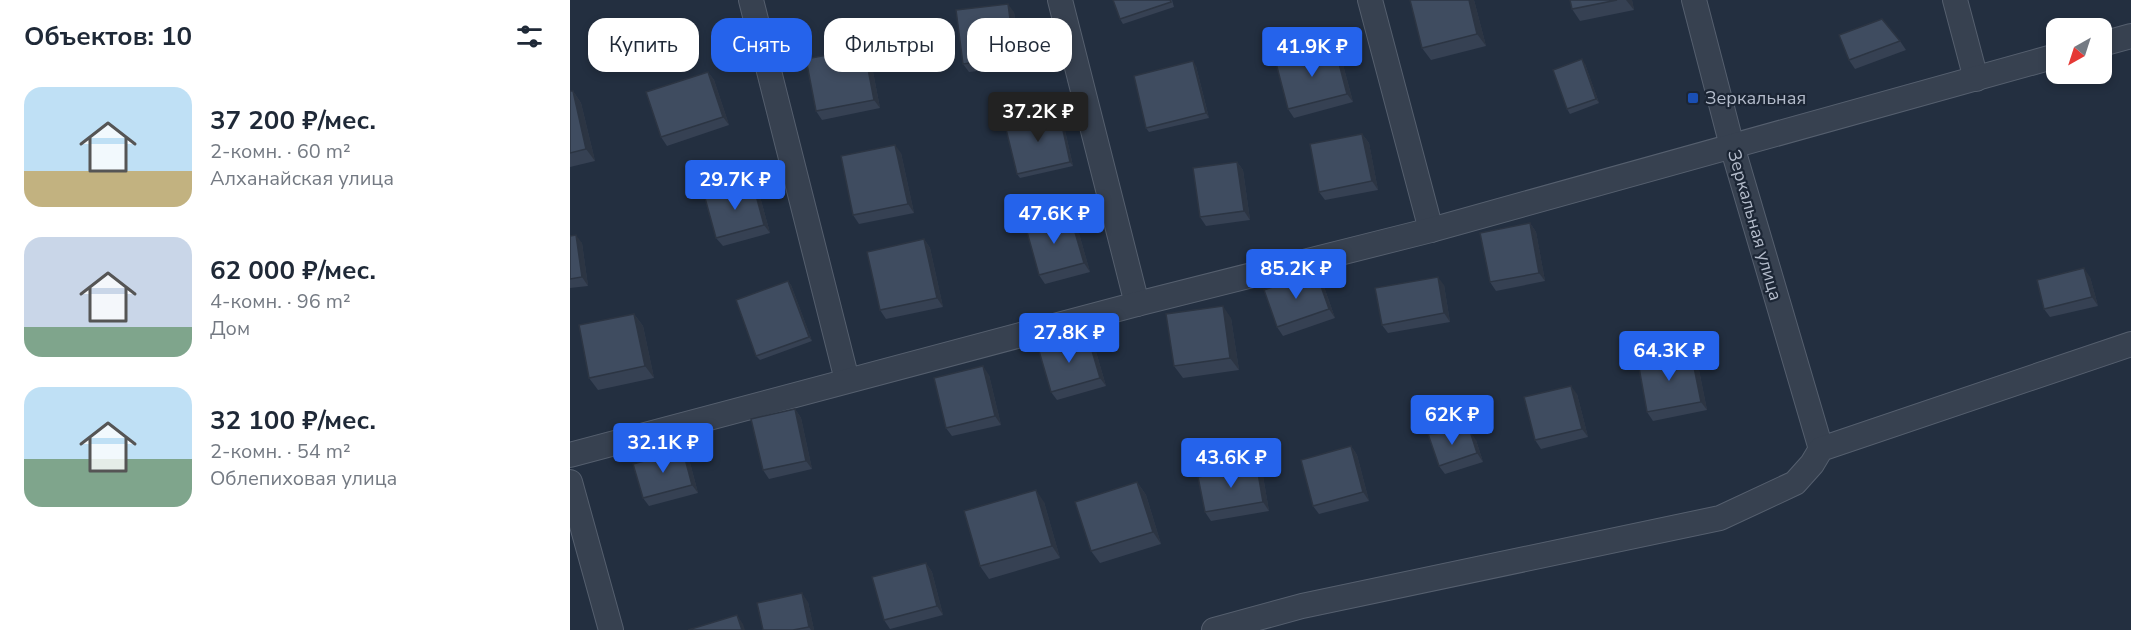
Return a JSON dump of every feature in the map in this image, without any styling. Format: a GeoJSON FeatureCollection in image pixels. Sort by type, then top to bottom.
{"type":"FeatureCollection","features":[{"type":"Feature","properties":{"kind":"street"},"geometry":{"type":"LineString","coordinates":[[751,0],[847,380]]}},
{"type":"Feature","properties":{"kind":"street"},"geometry":{"type":"LineString","coordinates":[[1060,0],[1137,304]]}},
{"type":"Feature","properties":{"kind":"street"},"geometry":{"type":"LineString","coordinates":[[1370,0],[1431,230]]}},
{"type":"Feature","properties":{"kind":"street","name":"Зеркальная улица"},"geometry":{"type":"LineString","coordinates":[[1694,0],[1731,146],[1821,449]]}},
{"type":"Feature","properties":{"kind":"street"},"geometry":{"type":"LineString","coordinates":[[1954,0],[1976,79]]}},
{"type":"Feature","properties":{"kind":"street"},"geometry":{"type":"LineString","coordinates":[[2112,41],[2131,36]]}},
{"type":"Feature","properties":{"kind":"street"},"geometry":{"type":"LineString","coordinates":[[570,455],[1137,304],[1431,230],[2046,59]]}},
{"type":"Feature","properties":{"kind":"street"},"geometry":{"type":"LineString","coordinates":[[1214,630],[1302,606],[1720,518],[1795,483],[1812,464],[1821,449],[2131,344]]}},
{"type":"Feature","properties":{"kind":"street"},"geometry":{"type":"LineString","coordinates":[[570,482],[611,630]]}},
{"type":"Feature","properties":{"kind":"building"},"geometry":{"type":"Polygon","coordinates":[[[1113,0],[1170,0],[1171,2],[1120,19],[1113,0]]]}},
{"type":"Feature","properties":{"kind":"building"},"geometry":{"type":"Polygon","coordinates":[[[1410,0],[1469,0],[1477,34],[1422,48],[1410,0]]]}},
{"type":"Feature","properties":{"kind":"building"},"geometry":{"type":"Polygon","coordinates":[[[1570,0],[1617,0],[1572,9],[1570,0]]]}},
{"type":"Feature","properties":{"kind":"building"},"geometry":{"type":"Polygon","coordinates":[[[1008,4],[1010,18],[967,18],[967,63],[963,64],[956,10],[1008,4]]]}},
{"type":"Feature","properties":{"kind":"building"},"geometry":{"type":"Polygon","coordinates":[[[1882,19],[1900,41],[1849,60],[1839,35],[1882,19]]]}},
{"type":"Feature","properties":{"kind":"building"},"geometry":{"type":"Polygon","coordinates":[[[1335,48],[1347,94],[1288,109],[1276,63],[1335,48]]]}},
{"type":"Feature","properties":{"kind":"building"},"geometry":{"type":"Polygon","coordinates":[[[824,56],[824,72],[869,72],[874,100],[816,111],[808,72],[812,72],[812,58],[824,56]]]}},
{"type":"Feature","properties":{"kind":"building"},"geometry":{"type":"Polygon","coordinates":[[[1582,59],[1596,99],[1567,109],[1553,70],[1582,59]]]}},
{"type":"Feature","properties":{"kind":"building"},"geometry":{"type":"Polygon","coordinates":[[[1193,61],[1206,113],[1146,128],[1134,76],[1193,61]]]}},
{"type":"Feature","properties":{"kind":"building"},"geometry":{"type":"Polygon","coordinates":[[[708,72],[723,117],[661,137],[646,92],[708,72]]]}},
{"type":"Feature","properties":{"kind":"building"},"geometry":{"type":"Polygon","coordinates":[[[570,91],[573,91],[586,149],[570,153],[570,91]]]}},
{"type":"Feature","properties":{"kind":"building"},"geometry":{"type":"Polygon","coordinates":[[[1059,112],[1070,162],[1017,174],[1005,125],[1059,112]]]}},
{"type":"Feature","properties":{"kind":"building"},"geometry":{"type":"Polygon","coordinates":[[[1362,134],[1372,181],[1319,192],[1310,144],[1362,134]]]}},
{"type":"Feature","properties":{"kind":"building"},"geometry":{"type":"Polygon","coordinates":[[[895,145],[908,204],[853,215],[841,156],[895,145]]]}},
{"type":"Feature","properties":{"kind":"building"},"geometry":{"type":"Polygon","coordinates":[[[1237,162],[1244,211],[1200,217],[1193,168],[1237,162]]]}},
{"type":"Feature","properties":{"kind":"building"},"geometry":{"type":"Polygon","coordinates":[[[753,184],[764,225],[716,238],[705,198],[753,184]]]}},
{"type":"Feature","properties":{"kind":"building"},"geometry":{"type":"Polygon","coordinates":[[[1024,221],[1072,222],[1084,263],[1039,275],[1024,221]]]}},
{"type":"Feature","properties":{"kind":"building"},"geometry":{"type":"Polygon","coordinates":[[[1530,223],[1539,273],[1490,282],[1480,233],[1530,223]]]}},
{"type":"Feature","properties":{"kind":"building"},"geometry":{"type":"Polygon","coordinates":[[[576,235],[582,277],[570,279],[570,236],[576,235]]]}},
{"type":"Feature","properties":{"kind":"building"},"geometry":{"type":"Polygon","coordinates":[[[924,239],[937,298],[880,310],[867,252],[924,239]]]}},
{"type":"Feature","properties":{"kind":"building"},"geometry":{"type":"Polygon","coordinates":[[[2084,268],[2092,297],[2044,309],[2037,280],[2084,268]]]}},
{"type":"Feature","properties":{"kind":"building"},"geometry":{"type":"Polygon","coordinates":[[[1316,272],[1329,309],[1277,327],[1264,290],[1316,272]]]}},
{"type":"Feature","properties":{"kind":"building"},"geometry":{"type":"Polygon","coordinates":[[[1438,277],[1444,313],[1382,325],[1375,288],[1438,277]]]}},
{"type":"Feature","properties":{"kind":"building"},"geometry":{"type":"Polygon","coordinates":[[[788,281],[809,337],[756,356],[736,300],[788,281]]]}},
{"type":"Feature","properties":{"kind":"building"},"geometry":{"type":"Polygon","coordinates":[[[1223,306],[1230,358],[1174,366],[1166,314],[1223,306]]]}},
{"type":"Feature","properties":{"kind":"building"},"geometry":{"type":"Polygon","coordinates":[[[634,314],[645,366],[589,378],[579,325],[634,314]]]}},
{"type":"Feature","properties":{"kind":"building"},"geometry":{"type":"Polygon","coordinates":[[[1088,337],[1100,378],[1051,392],[1039,351],[1088,337]]]}},
{"type":"Feature","properties":{"kind":"building"},"geometry":{"type":"Polygon","coordinates":[[[1691,352],[1701,402],[1647,412],[1638,362],[1691,352]]]}},
{"type":"Feature","properties":{"kind":"building"},"geometry":{"type":"Polygon","coordinates":[[[983,366],[995,416],[946,428],[934,378],[983,366]]]}},
{"type":"Feature","properties":{"kind":"building"},"geometry":{"type":"Polygon","coordinates":[[[1571,386],[1582,429],[1535,440],[1524,397],[1571,386]]]}},
{"type":"Feature","properties":{"kind":"building"},"geometry":{"type":"Polygon","coordinates":[[[795,409],[806,461],[763,470],[751,419],[795,409]]]}},
{"type":"Feature","properties":{"kind":"building"},"geometry":{"type":"Polygon","coordinates":[[[1470,431],[1477,453],[1439,466],[1428,434],[1470,431]]]}},
{"type":"Feature","properties":{"kind":"building"},"geometry":{"type":"Polygon","coordinates":[[[1351,446],[1363,492],[1313,506],[1301,460],[1351,446]]]}},
{"type":"Feature","properties":{"kind":"building"},"geometry":{"type":"Polygon","coordinates":[[[683,451],[692,485],[643,498],[633,464],[683,451]]]}},
{"type":"Feature","properties":{"kind":"building"},"geometry":{"type":"Polygon","coordinates":[[[1257,467],[1263,502],[1205,512],[1198,477],[1257,467]]]}},
{"type":"Feature","properties":{"kind":"building"},"geometry":{"type":"Polygon","coordinates":[[[1137,482],[1153,532],[1091,551],[1075,502],[1137,482]]]}},
{"type":"Feature","properties":{"kind":"building"},"geometry":{"type":"Polygon","coordinates":[[[1036,490],[1052,546],[980,566],[964,511],[1036,490]]]}},
{"type":"Feature","properties":{"kind":"building"},"geometry":{"type":"Polygon","coordinates":[[[926,563],[937,606],[884,620],[872,577],[926,563]]]}},
{"type":"Feature","properties":{"kind":"building"},"geometry":{"type":"Polygon","coordinates":[[[802,593],[809,627],[793,630],[763,630],[757,603],[802,593]]]}},
{"type":"Feature","properties":{"kind":"building"},"geometry":{"type":"Polygon","coordinates":[[[737,615],[742,630],[688,630],[737,615]]]}},
{"type":"Feature","properties":{"kind":"place","name":"Зеркальная"},"geometry":{"type":"Point","coordinates":[1693,98]}}]}
